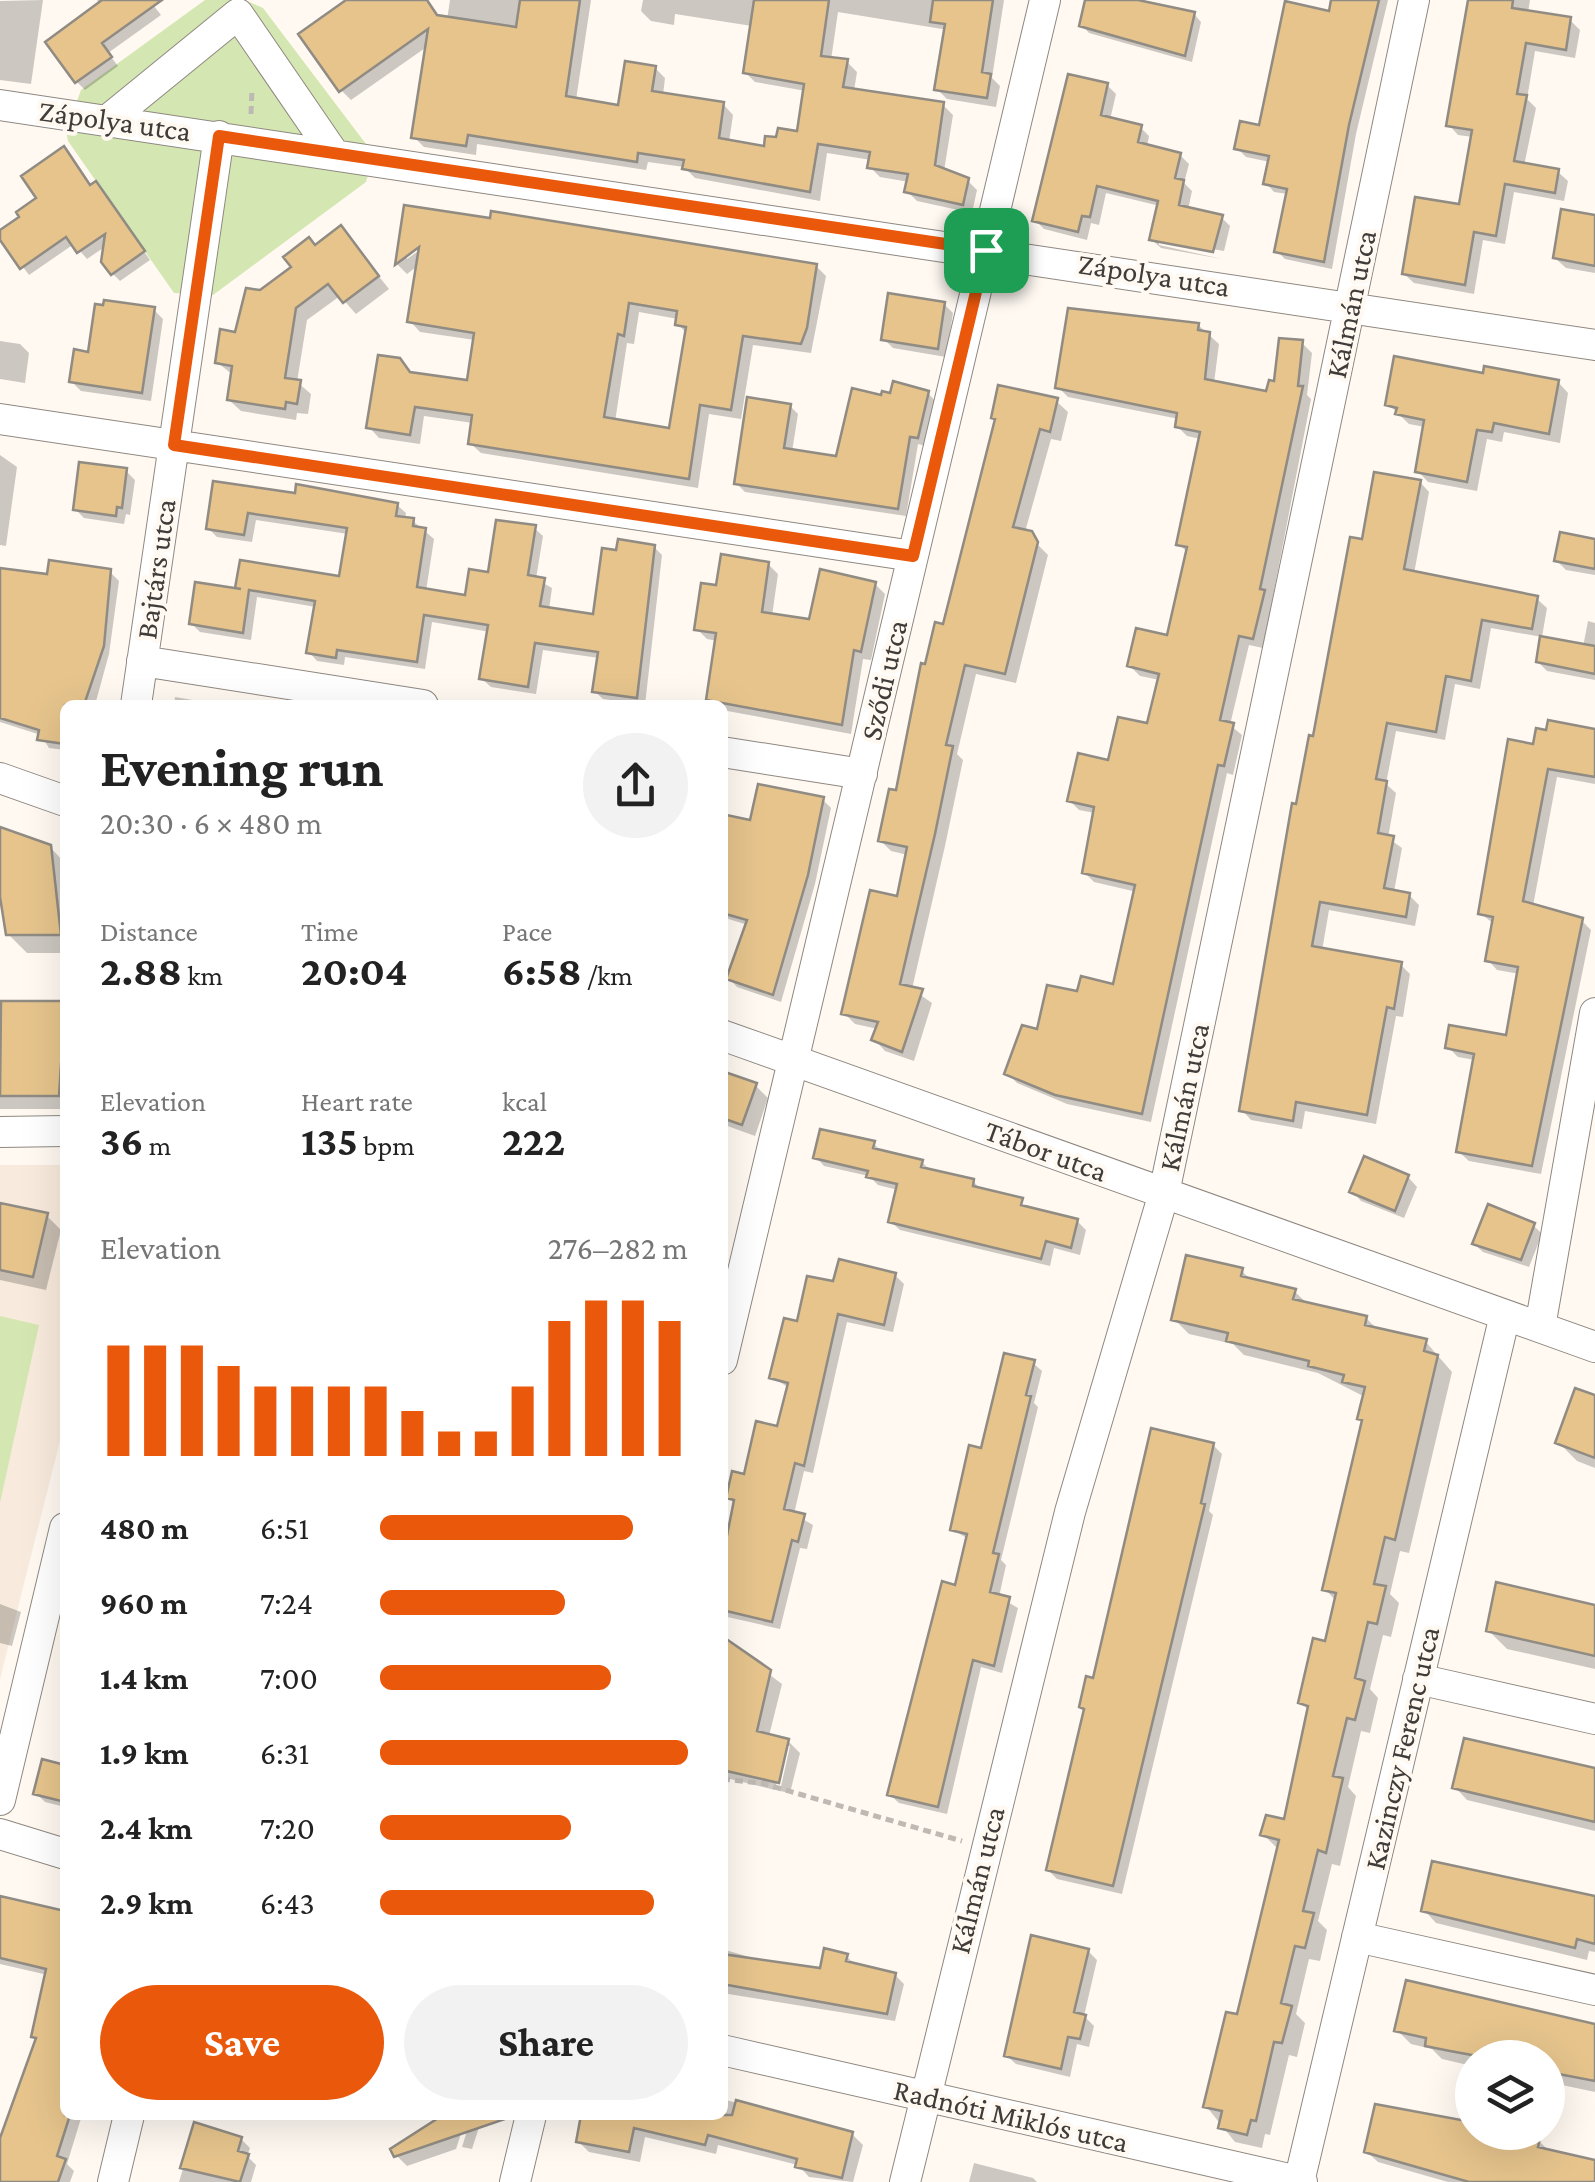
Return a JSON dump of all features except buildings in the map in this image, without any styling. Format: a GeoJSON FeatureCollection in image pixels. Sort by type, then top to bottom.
{"type":"FeatureCollection","features":[{"type":"Feature","properties":{"kind":"street","name":"Sződi utca"},"geometry":{"type":"LineString","coordinates":[[728,1335],[1045,0]]}},
{"type":"Feature","properties":{"kind":"street","name":"Kálmán utca"},"geometry":{"type":"LineString","coordinates":[[906,2182],[984,1847],[1070,1512],[1164,1193],[1414,0]]}},
{"type":"Feature","properties":{"kind":"street"},"geometry":{"type":"LineString","coordinates":[[108,120],[238,7],[334,154]]}},
{"type":"Feature","properties":{"kind":"street","name":"Zápolya utca"},"geometry":{"type":"LineString","coordinates":[[0,105],[986,250],[1595,345]]}},
{"type":"Feature","properties":{"kind":"street","name":"Bajtárs utca"},"geometry":{"type":"LineString","coordinates":[[137,700],[219,136]]}},
{"type":"Feature","properties":{"kind":"street"},"geometry":{"type":"LineString","coordinates":[[0,419],[913,556]]}},
{"type":"Feature","properties":{"kind":"street"},"geometry":{"type":"LineString","coordinates":[[142,661],[391,700]]}},
{"type":"Feature","properties":{"kind":"street"},"geometry":{"type":"LineString","coordinates":[[728,753],[862,774]]}},
{"type":"Feature","properties":{"kind":"street"},"geometry":{"type":"LineString","coordinates":[[0,778],[60,800]]}},
{"type":"Feature","properties":{"kind":"street"},"geometry":{"type":"LineString","coordinates":[[1540,1327],[1595,1012]]}},
{"type":"Feature","properties":{"kind":"street","name":"Tábor utca"},"geometry":{"type":"LineString","coordinates":[[728,1038],[1595,1347]]}},
{"type":"Feature","properties":{"kind":"street"},"geometry":{"type":"LineString","coordinates":[[0,1132],[60,1131]]}},
{"type":"Feature","properties":{"kind":"street","name":"Kazinczy Ferenc utca"},"geometry":{"type":"LineString","coordinates":[[1300,2182],[1505,1315]]}},
{"type":"Feature","properties":{"kind":"street"},"geometry":{"type":"LineString","coordinates":[[0,1800],[60,1549]]}},
{"type":"Feature","properties":{"kind":"street"},"geometry":{"type":"LineString","coordinates":[[1418,1679],[1595,1719]]}},
{"type":"Feature","properties":{"kind":"street"},"geometry":{"type":"LineString","coordinates":[[0,1834],[60,1852]]}},
{"type":"Feature","properties":{"kind":"street"},"geometry":{"type":"LineString","coordinates":[[1357,1937],[1595,1990]]}},
{"type":"Feature","properties":{"kind":"street","name":"Radnóti Miklós utca"},"geometry":{"type":"LineString","coordinates":[[728,2051],[1300,2182]]}},
{"type":"Feature","properties":{"kind":"street"},"geometry":{"type":"LineString","coordinates":[[113,2182],[128,2120]]}},
{"type":"Feature","properties":{"kind":"street"},"geometry":{"type":"LineString","coordinates":[[516,2182],[531,2120]]}},
{"type":"Feature","properties":{"kind":"path"},"geometry":{"type":"LineString","coordinates":[[728,1780],[762,1784],[984,1847]]}},
{"type":"Feature","properties":{"kind":"shaded area"},"geometry":{"type":"Polygon","coordinates":[[[0,1165],[60,1165],[60,1441],[0,1679],[0,1165]]]}},
{"type":"Feature","properties":{"kind":"green space"},"geometry":{"type":"Polygon","coordinates":[[[205,0],[245,0],[263,8],[366,144],[371,164],[366,182],[213,295],[174,293],[68,141],[66,131],[81,90],[205,0]]]}},
{"type":"Feature","properties":{"kind":"green space"},"geometry":{"type":"Polygon","coordinates":[[[0,1316],[39,1325],[0,1503],[0,1316]]]}},
{"type":"Feature","properties":{"kind":"route"},"geometry":{"type":"LineString","coordinates":[[219,136],[986,250],[913,556],[174,445],[219,136]]}}]}
